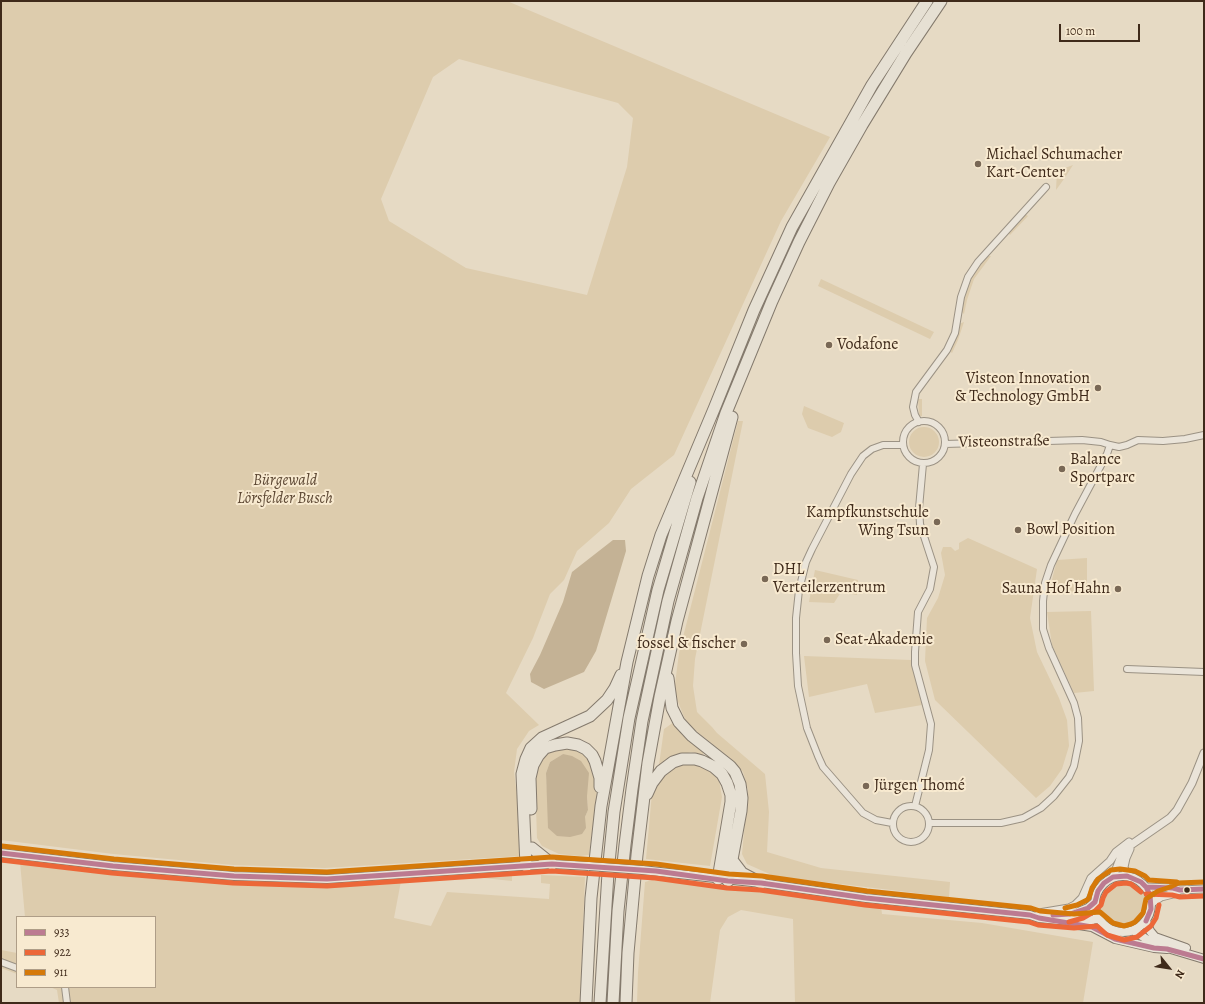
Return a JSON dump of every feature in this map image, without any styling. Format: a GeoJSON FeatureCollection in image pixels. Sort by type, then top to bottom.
{"type":"FeatureCollection","features":[{"type":"Feature","properties":{"kind":"highway"},"geometry":{"type":"LineString","coordinates":[[586,1003],[591,898],[601,806],[627,662],[648,576],[661,535],[754,310],[792,226],[872,85],[927,1]]}},
{"type":"Feature","properties":{"kind":"highway"},"geometry":{"type":"LineString","coordinates":[[613,1003],[618,912],[624,852],[642,721],[668,601],[697,498],[726,413],[746,362],[799,242],[829,183],[879,97],[941,1]]}},
{"type":"Feature","properties":{"kind":"highway"},"geometry":{"type":"LineString","coordinates":[[626,1003],[631,914],[642,809],[659,704],[679,614],[746,362]]}},
{"type":"Feature","properties":{"kind":"highway"},"geometry":{"type":"LineString","coordinates":[[600,1003],[608,873],[614,812],[629,718],[658,590],[685,497],[714,409]]}},
{"type":"Feature","properties":{"kind":"highway"},"geometry":{"type":"LineString","coordinates":[[529,865],[522,774],[528,753],[531,748],[542,738],[590,716],[602,706],[615,688],[627,662]]}},
{"type":"Feature","properties":{"kind":"highway"},"geometry":{"type":"LineString","coordinates":[[667,667],[670,699],[672,708],[679,722],[692,736],[730,766],[735,772],[740,784],[742,798],[741,810],[732,860],[723,880]]}},
{"type":"Feature","properties":{"kind":"highway"},"geometry":{"type":"LineString","coordinates":[[529,865],[532,848],[530,778],[533,765],[544,748],[567,743],[578,745],[586,749],[592,755],[600,778],[601,806]]}},
{"type":"Feature","properties":{"kind":"highway"},"geometry":{"type":"LineString","coordinates":[[642,809],[646,796],[656,777],[673,762],[682,759],[696,759],[708,764],[718,771],[727,783],[731,795],[723,880]]}},
{"type":"Feature","properties":{"kind":"highway"},"geometry":{"type":"LineString","coordinates":[[532,848],[552,864]]}},
{"type":"Feature","properties":{"kind":"highway"},"geometry":{"type":"LineString","coordinates":[[732,860],[742,873],[761,883]]}},
{"type":"Feature","properties":{"kind":"main road"},"geometry":{"type":"LineString","coordinates":[[1,853],[113,866],[234,876],[327,879],[529,865],[552,864],[588,866],[642,870],[761,883],[866,898],[1030,915],[1039,918],[1058,920],[1074,921],[1099,919]]}},
{"type":"Feature","properties":{"kind":"main road"},"geometry":{"type":"LineString","coordinates":[[1126,876],[1138,880],[1146,887],[1152,903],[1149,916],[1146,921],[1134,931],[1124,933],[1114,931],[1105,926],[1096,913],[1095,902],[1096,896],[1101,887],[1113,877],[1126,876]]}},
{"type":"Feature","properties":{"kind":"main road"},"geometry":{"type":"LineString","coordinates":[[1030,915],[1039,913],[1054,915],[1070,914],[1084,910],[1095,902]]}},
{"type":"Feature","properties":{"kind":"main road"},"geometry":{"type":"LineString","coordinates":[[1058,920],[1092,927],[1115,939],[1167,949]]}},
{"type":"Feature","properties":{"kind":"main road"},"geometry":{"type":"LineString","coordinates":[[1146,921],[1151,934],[1157,938],[1204,954]]}},
{"type":"Feature","properties":{"kind":"main road"},"geometry":{"type":"LineString","coordinates":[[1134,931],[1154,944],[1204,959]]}},
{"type":"Feature","properties":{"kind":"street"},"geometry":{"type":"LineString","coordinates":[[915,806],[929,750],[931,724],[915,665],[918,612],[930,589],[934,567],[920,524],[919,508],[923,464],[917,463],[907,456],[903,445],[905,433],[908,428],[919,422],[915,416],[914,407],[916,392],[947,350],[955,333],[961,297],[968,277],[986,252],[1046,187]]}},
{"type":"Feature","properties":{"kind":"street","name":"Visteonstraße"},"geometry":{"type":"LineString","coordinates":[[919,422],[932,423],[938,426],[944,437],[945,444],[944,450],[936,460],[923,464]]}},
{"type":"Feature","properties":{"kind":"street","name":"Visteonstraße"},"geometry":{"type":"LineString","coordinates":[[945,444],[1082,440],[1101,442],[1119,447],[1138,440],[1163,441],[1185,439],[1204,435]]}},
{"type":"Feature","properties":{"kind":"street"},"geometry":{"type":"LineString","coordinates":[[892,823],[876,820],[863,813],[823,767],[807,728],[798,686],[796,618],[799,590],[806,562],[851,474],[863,456],[872,449],[883,445],[903,445]]}},
{"type":"Feature","properties":{"kind":"street"},"geometry":{"type":"LineString","coordinates":[[929,823],[1001,823],[1023,818],[1041,808],[1054,796],[1069,777],[1075,761],[1079,741],[1078,718],[1074,703],[1049,648],[1043,629],[1043,601],[1045,583],[1051,565],[1075,514],[1107,454],[1110,445]]}},
{"type":"Feature","properties":{"kind":"street"},"geometry":{"type":"LineString","coordinates":[[1127,669],[1204,672]]}},
{"type":"Feature","properties":{"kind":"street"},"geometry":{"type":"LineString","coordinates":[[1113,877],[1121,856],[1128,847],[1136,840],[1170,818],[1177,810],[1192,783],[1204,753]]}},
{"type":"Feature","properties":{"kind":"street"},"geometry":{"type":"LineString","coordinates":[[915,806],[925,812],[929,823],[928,829],[922,838],[910,842],[905,841],[895,834],[892,823],[894,817],[900,809],[915,806]]}},
{"type":"Feature","properties":{"kind":"street"},"geometry":{"type":"LineString","coordinates":[[1126,876],[1124,867],[1130,849],[1147,834]]}},
{"type":"Feature","properties":{"kind":"street"},"geometry":{"type":"LineString","coordinates":[[1039,913],[1069,908],[1075,905],[1082,898],[1091,878],[1110,861],[1116,852],[1135,838],[1147,834]]}},
{"type":"Feature","properties":{"kind":"street"},"geometry":{"type":"LineString","coordinates":[[1146,887],[1173,888],[1180,890]]}},
{"type":"Feature","properties":{"kind":"street"},"geometry":{"type":"LineString","coordinates":[[1152,903],[1160,897],[1180,890],[1204,888]]}},
{"type":"Feature","properties":{"kind":"street"},"geometry":{"type":"LineString","coordinates":[[1,962],[16,968]]}},
{"type":"Feature","properties":{"kind":"street"},"geometry":{"type":"LineString","coordinates":[[65,988],[67,1003]]}},
{"type":"Feature","properties":{"kind":"green space","name":"Bürgewald Lörsfelder Busch"},"geometry":{"type":"Polygon","coordinates":[[[1,1],[507,1],[830,137],[781,221],[674,455],[631,489],[609,523],[577,551],[564,580],[550,594],[533,638],[506,693],[539,725],[529,731],[517,749],[514,772],[519,812],[520,856],[325,868],[233,865],[113,854],[1,840],[1,1]],[[459,59],[433,77],[381,199],[389,221],[466,268],[587,295],[627,167],[633,118],[618,103],[459,59]]]}},
{"type":"Feature","properties":{"kind":"green space"},"geometry":{"type":"Polygon","coordinates":[[[1073,165],[1064,179],[1056,190],[1057,171],[1073,165]]]}},
{"type":"Feature","properties":{"kind":"green space"},"geometry":{"type":"Polygon","coordinates":[[[1025,214],[1028,216],[1010,235],[1008,233],[1025,214]]]}},
{"type":"Feature","properties":{"kind":"green space"},"geometry":{"type":"Polygon","coordinates":[[[986,256],[991,256],[974,279],[964,314],[961,311],[968,283],[978,265],[986,256]]]}},
{"type":"Feature","properties":{"kind":"green space"},"geometry":{"type":"Polygon","coordinates":[[[821,279],[934,332],[930,339],[818,286],[821,279]]]}},
{"type":"Feature","properties":{"kind":"green space"},"geometry":{"type":"Polygon","coordinates":[[[964,322],[952,353],[949,350],[959,324],[964,322]]]}},
{"type":"Feature","properties":{"kind":"green space"},"geometry":{"type":"Polygon","coordinates":[[[918,399],[922,399],[922,416],[919,416],[918,399]]]}},
{"type":"Feature","properties":{"kind":"green space"},"geometry":{"type":"Polygon","coordinates":[[[804,406],[844,423],[841,432],[832,437],[808,428],[802,414],[804,406]]]}},
{"type":"Feature","properties":{"kind":"green space"},"geometry":{"type":"Polygon","coordinates":[[[738,421],[743,421],[695,659],[693,686],[697,712],[717,733],[765,774],[769,812],[767,852],[821,868],[950,882],[949,897],[774,876],[747,864],[742,854],[748,790],[743,772],[730,758],[687,724],[674,692],[679,653],[738,421]]]}},
{"type":"Feature","properties":{"kind":"green space"},"geometry":{"type":"Polygon","coordinates":[[[924,427],[935,431],[939,442],[935,453],[924,457],[913,453],[909,442],[913,431],[924,427]]]}},
{"type":"Feature","properties":{"kind":"green space"},"geometry":{"type":"Polygon","coordinates":[[[968,538],[1037,569],[1030,618],[1037,652],[1059,698],[1067,720],[1069,746],[1062,769],[1050,786],[1036,798],[935,700],[925,661],[927,618],[938,598],[945,575],[941,553],[943,547],[951,547],[955,551],[959,549],[959,543],[968,538]]]}},
{"type":"Feature","properties":{"kind":"green space"},"geometry":{"type":"Polygon","coordinates":[[[1087,558],[1087,592],[1048,595],[1057,560],[1087,558]]]}},
{"type":"Feature","properties":{"kind":"green space"},"geometry":{"type":"Polygon","coordinates":[[[815,570],[858,580],[857,595],[841,592],[834,603],[809,602],[815,570]]]}},
{"type":"Feature","properties":{"kind":"green space"},"geometry":{"type":"Polygon","coordinates":[[[1091,611],[1094,691],[1074,693],[1052,645],[1047,612],[1091,611]]]}},
{"type":"Feature","properties":{"kind":"green space"},"geometry":{"type":"Polygon","coordinates":[[[804,656],[911,660],[922,705],[875,713],[867,684],[809,697],[804,656]]]}},
{"type":"Feature","properties":{"kind":"green space"},"geometry":{"type":"Polygon","coordinates":[[[674,722],[704,750],[703,755],[691,752],[676,756],[659,765],[664,729],[674,722]]]}},
{"type":"Feature","properties":{"kind":"green space"},"geometry":{"type":"Polygon","coordinates":[[[559,748],[570,748],[579,751],[590,759],[595,771],[597,789],[589,855],[580,856],[559,854],[542,846],[537,838],[535,777],[539,764],[545,755],[559,748]],[[563,754],[550,762],[546,773],[547,791],[585,817],[588,810],[587,796],[563,754]]]}},
{"type":"Feature","properties":{"kind":"green space"},"geometry":{"type":"Polygon","coordinates":[[[685,763],[696,764],[709,770],[719,780],[722,797],[710,866],[646,859],[652,793],[661,777],[675,767],[685,763]]]}},
{"type":"Feature","properties":{"kind":"green space"},"geometry":{"type":"Polygon","coordinates":[[[20,862],[329,885],[402,878],[512,873],[512,881],[483,878],[401,881],[394,918],[431,926],[447,892],[549,899],[550,884],[541,883],[541,875],[585,877],[580,1003],[59,1003],[57,990],[52,988],[156,988],[156,916],[25,916],[20,862]]]}},
{"type":"Feature","properties":{"kind":"green space"},"geometry":{"type":"Polygon","coordinates":[[[652,880],[881,906],[882,914],[982,923],[1093,942],[1083,1003],[795,1003],[793,919],[741,910],[728,917],[720,930],[710,1003],[637,1003],[645,882],[652,880]]]}},
{"type":"Feature","properties":{"kind":"green space"},"geometry":{"type":"Polygon","coordinates":[[[1123,882],[1136,886],[1142,892],[1146,905],[1142,918],[1136,924],[1123,928],[1110,924],[1104,918],[1100,905],[1104,892],[1110,886],[1123,882]]]}},
{"type":"Feature","properties":{"kind":"green space"},"geometry":{"type":"Polygon","coordinates":[[[1,950],[16,953],[16,974],[1,968],[1,950]]]}},
{"type":"Feature","properties":{"kind":"shaded area"},"geometry":{"type":"Polygon","coordinates":[[[613,540],[625,540],[626,551],[596,651],[584,672],[544,689],[531,682],[530,674],[563,602],[572,572],[613,540]]]}},
{"type":"Feature","properties":{"kind":"shaded area"},"geometry":{"type":"Polygon","coordinates":[[[563,754],[572,756],[581,761],[589,773],[587,796],[588,810],[585,817],[586,828],[582,834],[570,837],[557,836],[548,828],[546,773],[550,762],[563,754]]]}},
{"type":"Feature","properties":{"kind":"transit line","name":"911"},"geometry":{"type":"LineString","coordinates":[[2,846],[114,859],[234,869],[327,872],[552,857],[656,864],[729,874],[762,876],[867,891],[1031,908],[1040,911],[1074,914],[1100,912],[1113,923],[1124,926],[1135,922],[1143,913],[1146,899],[1158,891],[1178,883],[1204,882]]}},
{"type":"Feature","properties":{"kind":"transit line","name":"933"},"geometry":{"type":"LineString","coordinates":[[1,853],[113,866],[234,876],[327,879],[552,864],[656,871],[728,881],[761,883],[866,898],[1030,915],[1039,918],[1092,927],[1115,939],[1154,948],[1167,949],[1204,959]]}},
{"type":"Feature","properties":{"kind":"transit line","name":"922"},"geometry":{"type":"LineString","coordinates":[[1,860],[112,873],[233,883],[327,886],[552,871],[655,878],[727,888],[760,890],[865,905],[1029,922],[1038,925],[1074,928],[1097,926],[1107,935],[1124,940],[1137,937],[1151,926],[1156,918],[1159,905]]}},
{"type":"Feature","properties":{"kind":"transit line","name":"911"},"geometry":{"type":"LineString","coordinates":[[1065,908],[1077,905],[1087,900],[1098,879],[1111,870],[1120,869],[1135,871],[1145,876],[1149,880],[1177,882]]}},
{"type":"Feature","properties":{"kind":"transit line","name":"933"},"geometry":{"type":"LineString","coordinates":[[1053,915],[1070,914],[1088,908],[1095,902],[1098,891],[1104,883],[1113,877],[1127,876],[1141,882],[1146,887],[1150,895],[1151,909],[1146,921]]}},
{"type":"Feature","properties":{"kind":"transit line","name":"922"},"geometry":{"type":"LineString","coordinates":[[1069,922],[1083,918],[1095,911],[1101,905],[1106,892],[1116,884],[1131,884],[1141,892]]}},
{"type":"Feature","properties":{"kind":"transit line","name":"933"},"geometry":{"type":"LineString","coordinates":[[1146,887],[1173,888],[1180,890],[1204,889]]}},
{"type":"Feature","properties":{"kind":"transit line","name":"922"},"geometry":{"type":"LineString","coordinates":[[1146,894],[1172,895],[1180,897],[1204,896]]}},
{"type":"Feature","properties":{"kind":"place","name":"Michael Schumacher Kart-Center"},"geometry":{"type":"Point","coordinates":[978,164]}},
{"type":"Feature","properties":{"kind":"place","name":"Vodafone"},"geometry":{"type":"Point","coordinates":[829,345]}},
{"type":"Feature","properties":{"kind":"place","name":"Visteon Innovation & Technology GmbH"},"geometry":{"type":"Point","coordinates":[1098,388]}},
{"type":"Feature","properties":{"kind":"place","name":"Balance Sportparc"},"geometry":{"type":"Point","coordinates":[1062,469]}},
{"type":"Feature","properties":{"kind":"place","name":"Kampfkunstschule Wing Tsun"},"geometry":{"type":"Point","coordinates":[937,522]}},
{"type":"Feature","properties":{"kind":"place","name":"Bowl Position"},"geometry":{"type":"Point","coordinates":[1018,530]}},
{"type":"Feature","properties":{"kind":"place","name":"DHL Verteilerzentrum"},"geometry":{"type":"Point","coordinates":[765,579]}},
{"type":"Feature","properties":{"kind":"place","name":"Sauna Hof Hahn"},"geometry":{"type":"Point","coordinates":[1118,589]}},
{"type":"Feature","properties":{"kind":"place","name":"Seat-Akademie"},"geometry":{"type":"Point","coordinates":[827,640]}},
{"type":"Feature","properties":{"kind":"place","name":"fossel & fischer"},"geometry":{"type":"Point","coordinates":[744,644]}},
{"type":"Feature","properties":{"kind":"place","name":"Jürgen Thomé"},"geometry":{"type":"Point","coordinates":[866,786]}}]}
